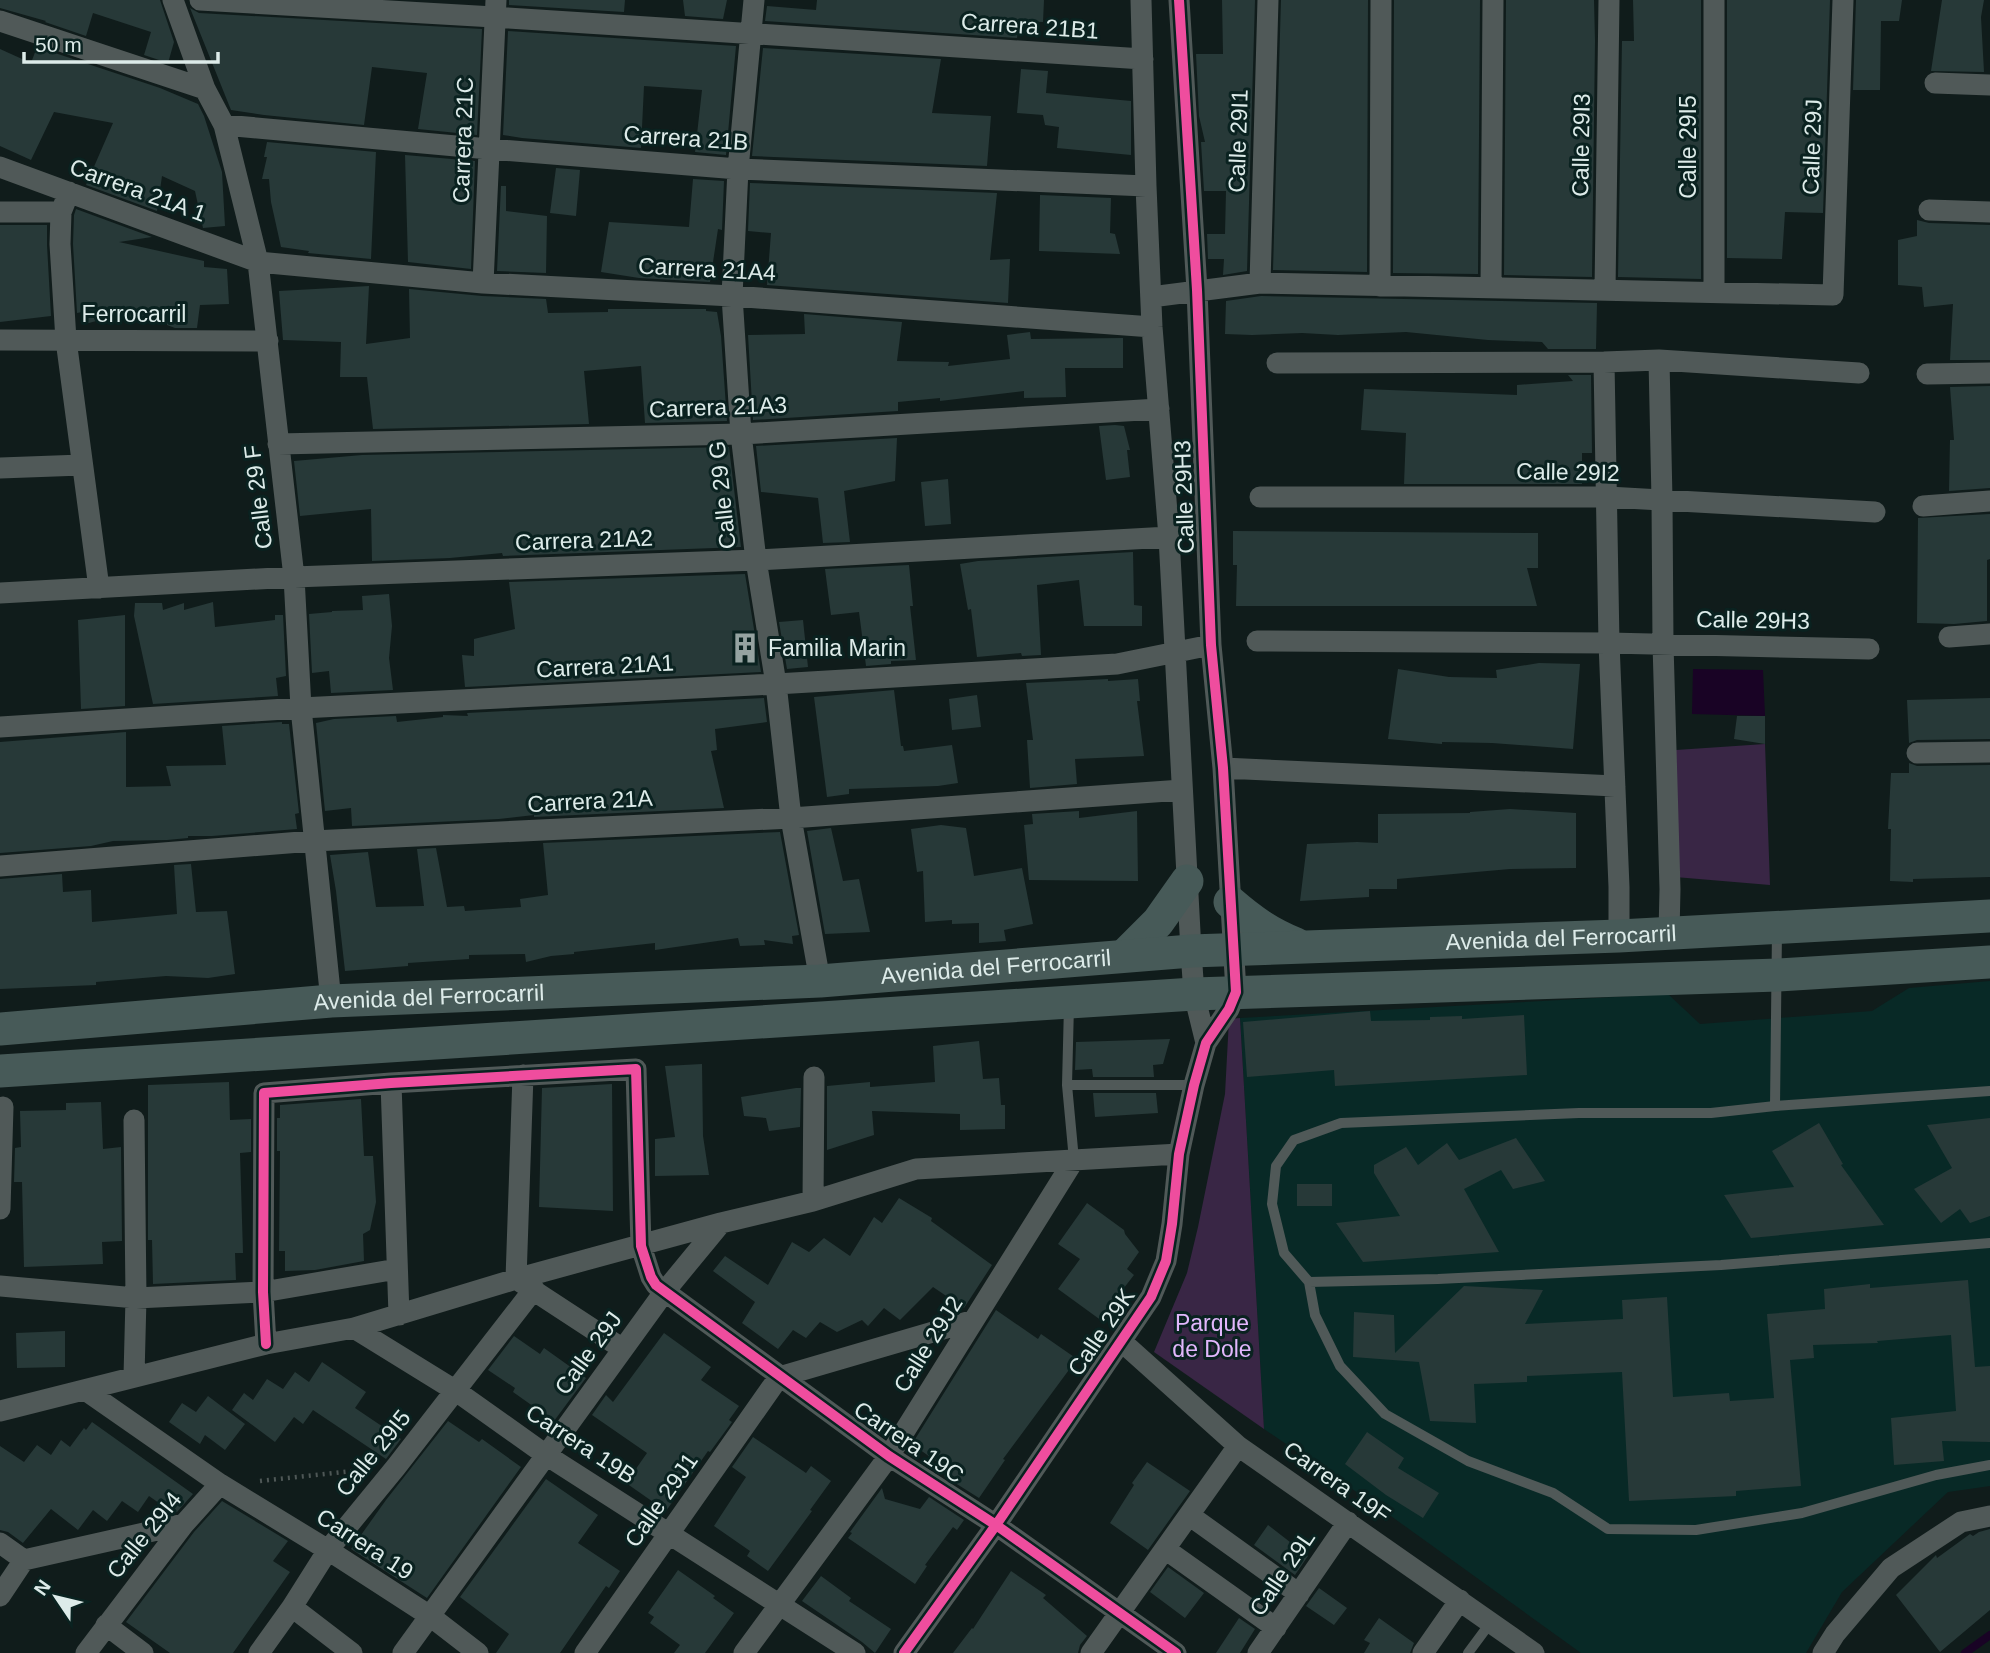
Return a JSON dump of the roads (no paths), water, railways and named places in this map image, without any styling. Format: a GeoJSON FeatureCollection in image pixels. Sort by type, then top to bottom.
{"type":"FeatureCollection","features":[{"type":"Feature","properties":{"kind":"main road"},"geometry":{"type":"LineString","coordinates":[[1125,955],[1158,922],[1187,881]]}},
{"type":"Feature","properties":{"kind":"main road"},"geometry":{"type":"LineString","coordinates":[[1230,902],[1272,934],[1301,946]]}},
{"type":"Feature","properties":{"kind":"main road","name":"Avenida del Ferrocarril"},"geometry":{"type":"LineString","coordinates":[[0,1029],[331,1001],[820,981],[1234,948],[1619,936],[1990,916]]}},
{"type":"Feature","properties":{"kind":"main road","name":"Avenida del Ferrocarril"},"geometry":{"type":"LineString","coordinates":[[0,1071],[1194,994],[1778,975],[1990,962]]}},
{"type":"Feature","properties":{"kind":"street","name":"Calle 29 F"},"geometry":{"type":"LineString","coordinates":[[173,0],[205,89],[225,125],[258,262],[294,577],[301,708],[331,1001]]}},
{"type":"Feature","properties":{"kind":"street","name":"Carrera 21B1"},"geometry":{"type":"LineString","coordinates":[[200,0],[495,8],[751,34],[1143,59]]}},
{"type":"Feature","properties":{"kind":"street","name":"Calle 29 G"},"geometry":{"type":"LineString","coordinates":[[754,0],[738,169],[733,296],[741,434],[756,560],[776,684],[791,818],[820,981]]}},
{"type":"Feature","properties":{"kind":"street","name":"Calle 29H3"},"geometry":{"type":"LineString","coordinates":[[1141,0],[1152,327],[1169,537],[1194,994]]}},
{"type":"Feature","properties":{"kind":"street","name":"Calle 29H3"},"geometry":{"type":"LineString","coordinates":[[1179,0],[1197,290],[1211,645],[1223,768],[1236,992]]}},
{"type":"Feature","properties":{"kind":"street","name":"Calle 29I1"},"geometry":{"type":"LineString","coordinates":[[1260,283],[1268,0]]}},
{"type":"Feature","properties":{"kind":"street"},"geometry":{"type":"LineString","coordinates":[[1380,285],[1381,0]]}},
{"type":"Feature","properties":{"kind":"street"},"geometry":{"type":"LineString","coordinates":[[1491,288],[1493,0]]}},
{"type":"Feature","properties":{"kind":"street","name":"Calle 29I3"},"geometry":{"type":"LineString","coordinates":[[1605,290],[1609,0]]}},
{"type":"Feature","properties":{"kind":"street","name":"Calle 29I5"},"geometry":{"type":"LineString","coordinates":[[1714,0],[1714,293]]}},
{"type":"Feature","properties":{"kind":"street","name":"Calle 29J"},"geometry":{"type":"LineString","coordinates":[[1714,293],[1833,295],[1843,0]]}},
{"type":"Feature","properties":{"kind":"street","name":"Carrera 21C"},"geometry":{"type":"LineString","coordinates":[[484,283],[495,8]]}},
{"type":"Feature","properties":{"kind":"street"},"geometry":{"type":"LineString","coordinates":[[0,21],[205,89]]}},
{"type":"Feature","properties":{"kind":"street"},"geometry":{"type":"LineString","coordinates":[[1935,83],[1990,85]]}},
{"type":"Feature","properties":{"kind":"street","name":"Carrera 21B"},"geometry":{"type":"LineString","coordinates":[[225,125],[738,169],[1146,186]]}},
{"type":"Feature","properties":{"kind":"street","name":"Carrera 21A 1"},"geometry":{"type":"LineString","coordinates":[[0,167],[65,202],[258,262]]}},
{"type":"Feature","properties":{"kind":"street"},"geometry":{"type":"LineString","coordinates":[[0,212],[65,202],[60,244],[66,340],[99,588]]}},
{"type":"Feature","properties":{"kind":"street"},"geometry":{"type":"LineString","coordinates":[[1929,209],[1990,212]]}},
{"type":"Feature","properties":{"kind":"street","name":"Carrera 21A4"},"geometry":{"type":"LineString","coordinates":[[258,262],[484,283],[733,296],[1152,327]]}},
{"type":"Feature","properties":{"kind":"street"},"geometry":{"type":"LineString","coordinates":[[1151,297],[1260,283],[1714,293]]}},
{"type":"Feature","properties":{"kind":"street","name":"Ferrocarril"},"geometry":{"type":"LineString","coordinates":[[0,340],[268,341]]}},
{"type":"Feature","properties":{"kind":"street"},"geometry":{"type":"LineString","coordinates":[[1659,360],[1670,933]]}},
{"type":"Feature","properties":{"kind":"street"},"geometry":{"type":"LineString","coordinates":[[1277,363],[1659,360],[1859,373]]}},
{"type":"Feature","properties":{"kind":"street"},"geometry":{"type":"LineString","coordinates":[[1604,362],[1609,643],[1619,936]]}},
{"type":"Feature","properties":{"kind":"street"},"geometry":{"type":"LineString","coordinates":[[1927,374],[1990,373]]}},
{"type":"Feature","properties":{"kind":"street","name":"Carrera 21A3"},"geometry":{"type":"LineString","coordinates":[[278,444],[741,434],[1159,409]]}},
{"type":"Feature","properties":{"kind":"street"},"geometry":{"type":"LineString","coordinates":[[0,468],[82,465]]}},
{"type":"Feature","properties":{"kind":"street","name":"Calle 29I2"},"geometry":{"type":"LineString","coordinates":[[1260,497],[1608,497],[1875,512]]}},
{"type":"Feature","properties":{"kind":"street"},"geometry":{"type":"LineString","coordinates":[[1923,506],[1990,501]]}},
{"type":"Feature","properties":{"kind":"street","name":"Carrera 21A2"},"geometry":{"type":"LineString","coordinates":[[0,593],[294,577],[756,560],[1169,537]]}},
{"type":"Feature","properties":{"kind":"street"},"geometry":{"type":"LineString","coordinates":[[1949,637],[1990,634]]}},
{"type":"Feature","properties":{"kind":"street","name":"Calle 29H3"},"geometry":{"type":"LineString","coordinates":[[1257,641],[1609,643],[1869,649]]}},
{"type":"Feature","properties":{"kind":"street","name":"Carrera 21A1"},"geometry":{"type":"LineString","coordinates":[[0,727],[1117,664],[1211,645]]}},
{"type":"Feature","properties":{"kind":"street"},"geometry":{"type":"LineString","coordinates":[[1917,753],[1990,752]]}},
{"type":"Feature","properties":{"kind":"street"},"geometry":{"type":"LineString","coordinates":[[1223,768],[1615,786]]}},
{"type":"Feature","properties":{"kind":"street","name":"Carrera 21A"},"geometry":{"type":"LineString","coordinates":[[0,866],[313,841],[791,818],[1182,790]]}},
{"type":"Feature","properties":{"kind":"street","name":"Calle 29K"},"geometry":{"type":"LineString","coordinates":[[904,1653],[996,1525],[1151,1297],[1166,1261],[1179,1154],[1194,1085],[1206,1043],[1229,1009],[1236,992]]}},
{"type":"Feature","properties":{"kind":"street","name":"Calle 29K"},"geometry":{"type":"LineString","coordinates":[[1194,994],[1206,1043]]}},
{"type":"Feature","properties":{"kind":"street","name":"Carrera 19C"},"geometry":{"type":"LineString","coordinates":[[523,1074],[636,1069],[640,1245],[656,1285],[889,1456],[996,1525],[1176,1653]]}},
{"type":"Feature","properties":{"kind":"street"},"geometry":{"type":"LineString","coordinates":[[266,1344],[263,1293],[264,1093],[523,1074],[525,1284]]}},
{"type":"Feature","properties":{"kind":"street"},"geometry":{"type":"LineString","coordinates":[[813,1201],[814,1077]]}},
{"type":"Feature","properties":{"kind":"street"},"geometry":{"type":"LineString","coordinates":[[391,1083],[399,1315]]}},
{"type":"Feature","properties":{"kind":"street"},"geometry":{"type":"LineString","coordinates":[[0,1209],[3,1107]]}},
{"type":"Feature","properties":{"kind":"street"},"geometry":{"type":"LineString","coordinates":[[134,1120],[134,1376]]}},
{"type":"Feature","properties":{"kind":"street"},"geometry":{"type":"LineString","coordinates":[[0,1411],[266,1344],[355,1328],[525,1284],[640,1245],[813,1201],[916,1169],[1179,1154]]}},
{"type":"Feature","properties":{"kind":"street","name":"Calle 29J2"},"geometry":{"type":"LineString","coordinates":[[744,1653],[889,1456],[1074,1160]]}},
{"type":"Feature","properties":{"kind":"street","name":"Calle 29J"},"geometry":{"type":"LineString","coordinates":[[403,1653],[665,1291],[721,1223]]}},
{"type":"Feature","properties":{"kind":"street"},"geometry":{"type":"LineString","coordinates":[[0,1286],[136,1298],[263,1293],[397,1269]]}},
{"type":"Feature","properties":{"kind":"street"},"geometry":{"type":"LineString","coordinates":[[525,1284],[623,1349]]}},
{"type":"Feature","properties":{"kind":"street","name":"Calle 29I5"},"geometry":{"type":"LineString","coordinates":[[259,1653],[328,1550],[456,1391],[525,1284]]}},
{"type":"Feature","properties":{"kind":"street"},"geometry":{"type":"LineString","coordinates":[[779,1377],[974,1320]]}},
{"type":"Feature","properties":{"kind":"street","name":"Carrera 19B"},"geometry":{"type":"LineString","coordinates":[[355,1328],[456,1391],[546,1455],[855,1653]]}},
{"type":"Feature","properties":{"kind":"street","name":"Carrera 19F"},"geometry":{"type":"LineString","coordinates":[[1121,1341],[1238,1446],[1534,1653]]}},
{"type":"Feature","properties":{"kind":"street","name":"Calle 29J1"},"geometry":{"type":"LineString","coordinates":[[585,1653],[779,1377]]}},
{"type":"Feature","properties":{"kind":"street","name":"Carrera 19"},"geometry":{"type":"LineString","coordinates":[[85,1390],[220,1484],[430,1616],[478,1653]]}},
{"type":"Feature","properties":{"kind":"street"},"geometry":{"type":"LineString","coordinates":[[1091,1653],[1238,1446]]}},
{"type":"Feature","properties":{"kind":"street","name":"Calle 29I4"},"geometry":{"type":"LineString","coordinates":[[86,1653],[184,1524],[220,1484]]}},
{"type":"Feature","properties":{"kind":"street"},"geometry":{"type":"LineString","coordinates":[[1189,1515],[1299,1594]]}},
{"type":"Feature","properties":{"kind":"street"},"geometry":{"type":"LineString","coordinates":[[1823,1653],[1835,1634],[1891,1568],[1961,1522],[1990,1516]]}},
{"type":"Feature","properties":{"kind":"street","name":"Calle 29L"},"geometry":{"type":"LineString","coordinates":[[1258,1653],[1348,1522]]}},
{"type":"Feature","properties":{"kind":"street"},"geometry":{"type":"LineString","coordinates":[[0,1596],[24,1560],[184,1524]]}},
{"type":"Feature","properties":{"kind":"street"},"geometry":{"type":"LineString","coordinates":[[0,1544],[24,1560]]}},
{"type":"Feature","properties":{"kind":"street"},"geometry":{"type":"LineString","coordinates":[[1165,1549],[1276,1628]]}},
{"type":"Feature","properties":{"kind":"street"},"geometry":{"type":"LineString","coordinates":[[1423,1653],[1460,1600]]}},
{"type":"Feature","properties":{"kind":"street"},"geometry":{"type":"LineString","coordinates":[[292,1607],[352,1653]]}},
{"type":"Feature","properties":{"kind":"street"},"geometry":{"type":"LineString","coordinates":[[106,1625],[143,1653]]}},
{"type":"Feature","properties":{"kind":"lane"},"geometry":{"type":"LineString","coordinates":[[1775,1107],[1777,927]]}},
{"type":"Feature","properties":{"kind":"lane"},"geometry":{"type":"LineString","coordinates":[[1069,1002],[1067,1086],[1074,1160]]}},
{"type":"Feature","properties":{"kind":"lane"},"geometry":{"type":"LineString","coordinates":[[1067,1086],[1194,1085]]}},
{"type":"Feature","properties":{"kind":"lane"},"geometry":{"type":"LineString","coordinates":[[1990,1091],[1711,1112],[1579,1113],[1341,1123],[1294,1140],[1276,1166],[1272,1204],[1284,1253],[1309,1283],[1315,1315],[1340,1366],[1385,1414],[1468,1461],[1553,1493],[1608,1529],[1696,1530],[1802,1513],[1936,1475],[1990,1465]]}},
{"type":"Feature","properties":{"kind":"lane"},"geometry":{"type":"LineString","coordinates":[[1309,1283],[1721,1265],[1990,1243]]}},
{"type":"Feature","properties":{"kind":"lane"},"geometry":{"type":"LineString","coordinates":[[1468,1653],[1491,1622]]}},
{"type":"Feature","properties":{"kind":"waterway"},"geometry":{"type":"LineString","coordinates":[[1965,1653],[1990,1635]]}},
{"type":"Feature","properties":{"kind":"place","name":"Familia Marin"},"geometry":{"type":"Point","coordinates":[745,648]}},
{"type":"Feature","properties":{"kind":"park label","name":"Parque de Dole"},"geometry":{"type":"Point","coordinates":[1212,1336]}}]}
